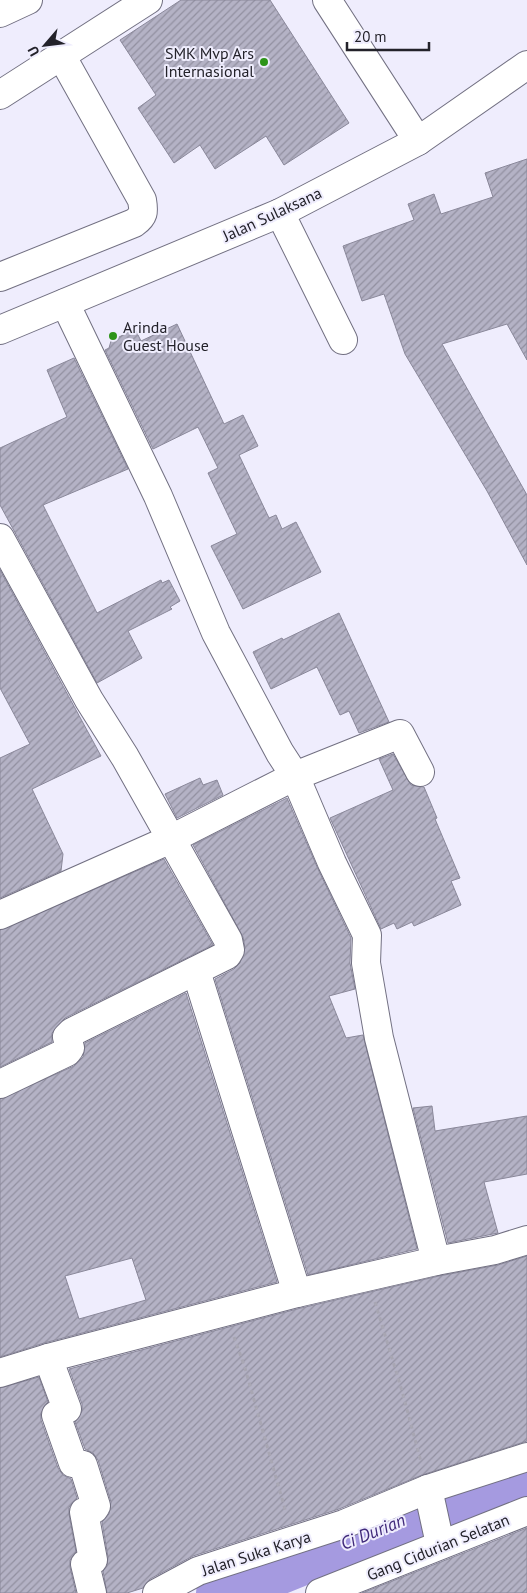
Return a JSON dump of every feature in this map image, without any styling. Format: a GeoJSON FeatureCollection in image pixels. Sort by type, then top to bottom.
{"type":"FeatureCollection","features":[{"type":"Feature","properties":{"kind":"street"},"geometry":{"type":"LineString","coordinates":[[0,13],[28,0]]}},
{"type":"Feature","properties":{"kind":"street"},"geometry":{"type":"LineString","coordinates":[[0,95],[148,0]]}},
{"type":"Feature","properties":{"kind":"street"},"geometry":{"type":"LineString","coordinates":[[327,0],[418,141]]}},
{"type":"Feature","properties":{"kind":"street"},"geometry":{"type":"LineString","coordinates":[[0,277],[134,223],[141,219],[144,212],[142,200],[61,55]]}},
{"type":"Feature","properties":{"kind":"street","name":"Jalan Sulaksana"},"geometry":{"type":"LineString","coordinates":[[0,330],[280,212],[418,141],[527,65]]}},
{"type":"Feature","properties":{"kind":"street"},"geometry":{"type":"LineString","coordinates":[[280,212],[343,340]]}},
{"type":"Feature","properties":{"kind":"street"},"geometry":{"type":"LineString","coordinates":[[65,303],[158,496],[216,633],[280,753],[295,776],[332,863],[367,935],[366,963],[379,1038],[436,1261]]}},
{"type":"Feature","properties":{"kind":"street"},"geometry":{"type":"LineString","coordinates":[[0,538],[89,700],[125,757],[228,940],[230,950],[227,955],[72,1032],[66,1037],[70,1048],[67,1052],[0,1084]]}},
{"type":"Feature","properties":{"kind":"street"},"geometry":{"type":"LineString","coordinates":[[0,915],[171,839],[295,776],[400,734],[420,772]]}},
{"type":"Feature","properties":{"kind":"street"},"geometry":{"type":"LineString","coordinates":[[196,970],[297,1293]]}},
{"type":"Feature","properties":{"kind":"street"},"geometry":{"type":"LineString","coordinates":[[0,1373],[48,1358],[297,1293],[436,1261],[495,1250],[527,1240]]}},
{"type":"Feature","properties":{"kind":"street"},"geometry":{"type":"LineString","coordinates":[[48,1358],[67,1409],[56,1415],[73,1463],[83,1465],[96,1506],[94,1509],[84,1512],[93,1560],[85,1564],[92,1593]]}},
{"type":"Feature","properties":{"kind":"street","name":"Jalan Suka Karya"},"geometry":{"type":"LineString","coordinates":[[157,1593],[198,1571],[344,1524],[527,1457]]}},
{"type":"Feature","properties":{"kind":"street"},"geometry":{"type":"LineString","coordinates":[[429,1493],[438,1537]]}},
{"type":"Feature","properties":{"kind":"street","name":"Gang Cidurian Selatan"},"geometry":{"type":"LineString","coordinates":[[320,1593],[381,1570],[438,1537],[527,1511]]}},
{"type":"Feature","properties":{"kind":"path"},"geometry":{"type":"LineString","coordinates":[[367,1277],[402,1391],[429,1493]]}},
{"type":"Feature","properties":{"kind":"path"},"geometry":{"type":"LineString","coordinates":[[224,1312],[245,1368],[294,1540]]}},
{"type":"Feature","properties":{"kind":"building"},"geometry":{"type":"Polygon","coordinates":[[[181,0],[270,0],[349,123],[284,165],[266,136],[215,169],[200,145],[174,163],[138,108],[156,95],[120,40],[181,0]]]}},
{"type":"Feature","properties":{"kind":"building"},"geometry":{"type":"Polygon","coordinates":[[[527,159],[527,360],[507,324],[442,344],[527,495],[527,565],[487,491],[405,354],[384,294],[362,301],[343,246],[414,220],[408,204],[434,194],[441,214],[493,197],[485,173],[527,159]]]}},
{"type":"Feature","properties":{"kind":"building"},"geometry":{"type":"Polygon","coordinates":[[[177,324],[224,424],[243,415],[258,446],[239,455],[269,518],[276,515],[282,529],[296,522],[321,572],[243,609],[211,546],[237,534],[208,473],[218,468],[198,427],[153,449],[105,350],[109,348],[111,341],[135,329],[141,341],[177,324]]]}},
{"type":"Feature","properties":{"kind":"building"},"geometry":{"type":"Polygon","coordinates":[[[74,358],[128,469],[43,505],[97,613],[161,580],[162,583],[169,580],[180,601],[170,607],[172,609],[128,631],[142,658],[97,683],[0,505],[0,448],[67,417],[47,370],[74,358]]]}},
{"type":"Feature","properties":{"kind":"building"},"geometry":{"type":"Polygon","coordinates":[[[0,570],[101,756],[32,789],[63,854],[61,871],[0,898],[0,758],[30,744],[0,688],[0,570]]]}},
{"type":"Feature","properties":{"kind":"building"},"geometry":{"type":"Polygon","coordinates":[[[339,613],[389,722],[359,733],[349,711],[340,715],[317,667],[271,689],[253,652],[339,613]]]}},
{"type":"Feature","properties":{"kind":"building"},"geometry":{"type":"Polygon","coordinates":[[[393,754],[411,785],[424,787],[437,818],[435,819],[460,878],[451,881],[461,905],[414,926],[412,922],[397,929],[394,923],[381,929],[330,818],[393,790],[379,759],[393,754]]]}},
{"type":"Feature","properties":{"kind":"building"},"geometry":{"type":"Polygon","coordinates":[[[200,778],[203,785],[217,780],[223,795],[177,818],[165,794],[200,778]]]}},
{"type":"Feature","properties":{"kind":"building"},"geometry":{"type":"Polygon","coordinates":[[[287,798],[351,938],[350,963],[355,989],[329,996],[346,1038],[363,1035],[417,1249],[308,1275],[215,979],[234,969],[240,963],[245,948],[243,937],[193,845],[287,798]]]}},
{"type":"Feature","properties":{"kind":"building"},"geometry":{"type":"Polygon","coordinates":[[[164,859],[213,945],[65,1018],[52,1033],[52,1042],[0,1067],[0,930],[164,859]]]}},
{"type":"Feature","properties":{"kind":"building"},"geometry":{"type":"Polygon","coordinates":[[[186,993],[277,1282],[44,1343],[0,1357],[0,1099],[74,1066],[83,1057],[85,1043],[186,993]],[[132,1258],[65,1276],[79,1319],[146,1300],[132,1258]]]}},
{"type":"Feature","properties":{"kind":"building"},"geometry":{"type":"Polygon","coordinates":[[[432,1106],[435,1131],[527,1116],[527,1174],[484,1182],[498,1233],[448,1243],[413,1108],[432,1106]]]}},
{"type":"Feature","properties":{"kind":"building"},"geometry":{"type":"Polygon","coordinates":[[[527,1256],[527,1441],[422,1475],[339,1509],[193,1556],[150,1579],[143,1588],[127,1593],[107,1593],[103,1571],[107,1566],[108,1557],[102,1522],[109,1514],[111,1502],[98,1460],[93,1453],[85,1449],[75,1422],[82,1411],[82,1404],[69,1369],[301,1308],[439,1276],[498,1265],[527,1256]]]}},
{"type":"Feature","properties":{"kind":"building"},"geometry":{"type":"Polygon","coordinates":[[[39,1377],[48,1402],[41,1413],[41,1420],[58,1468],[63,1475],[71,1479],[77,1498],[69,1507],[76,1552],[70,1560],[70,1567],[76,1593],[0,1593],[0,1388],[39,1377]]]}},
{"type":"Feature","properties":{"kind":"building"},"geometry":{"type":"Polygon","coordinates":[[[527,1528],[527,1593],[362,1593],[527,1528]]]}},
{"type":"Feature","properties":{"kind":"waterway","name":"Ci Durian"},"geometry":{"type":"LineString","coordinates":[[221,1593],[414,1515],[527,1476]]}},
{"type":"Feature","properties":{"kind":"place","name":"SMK Mvp Ars Internasional"},"geometry":{"type":"Point","coordinates":[264,62]}},
{"type":"Feature","properties":{"kind":"place","name":"Arinda Guest House"},"geometry":{"type":"Point","coordinates":[113,336]}}]}
